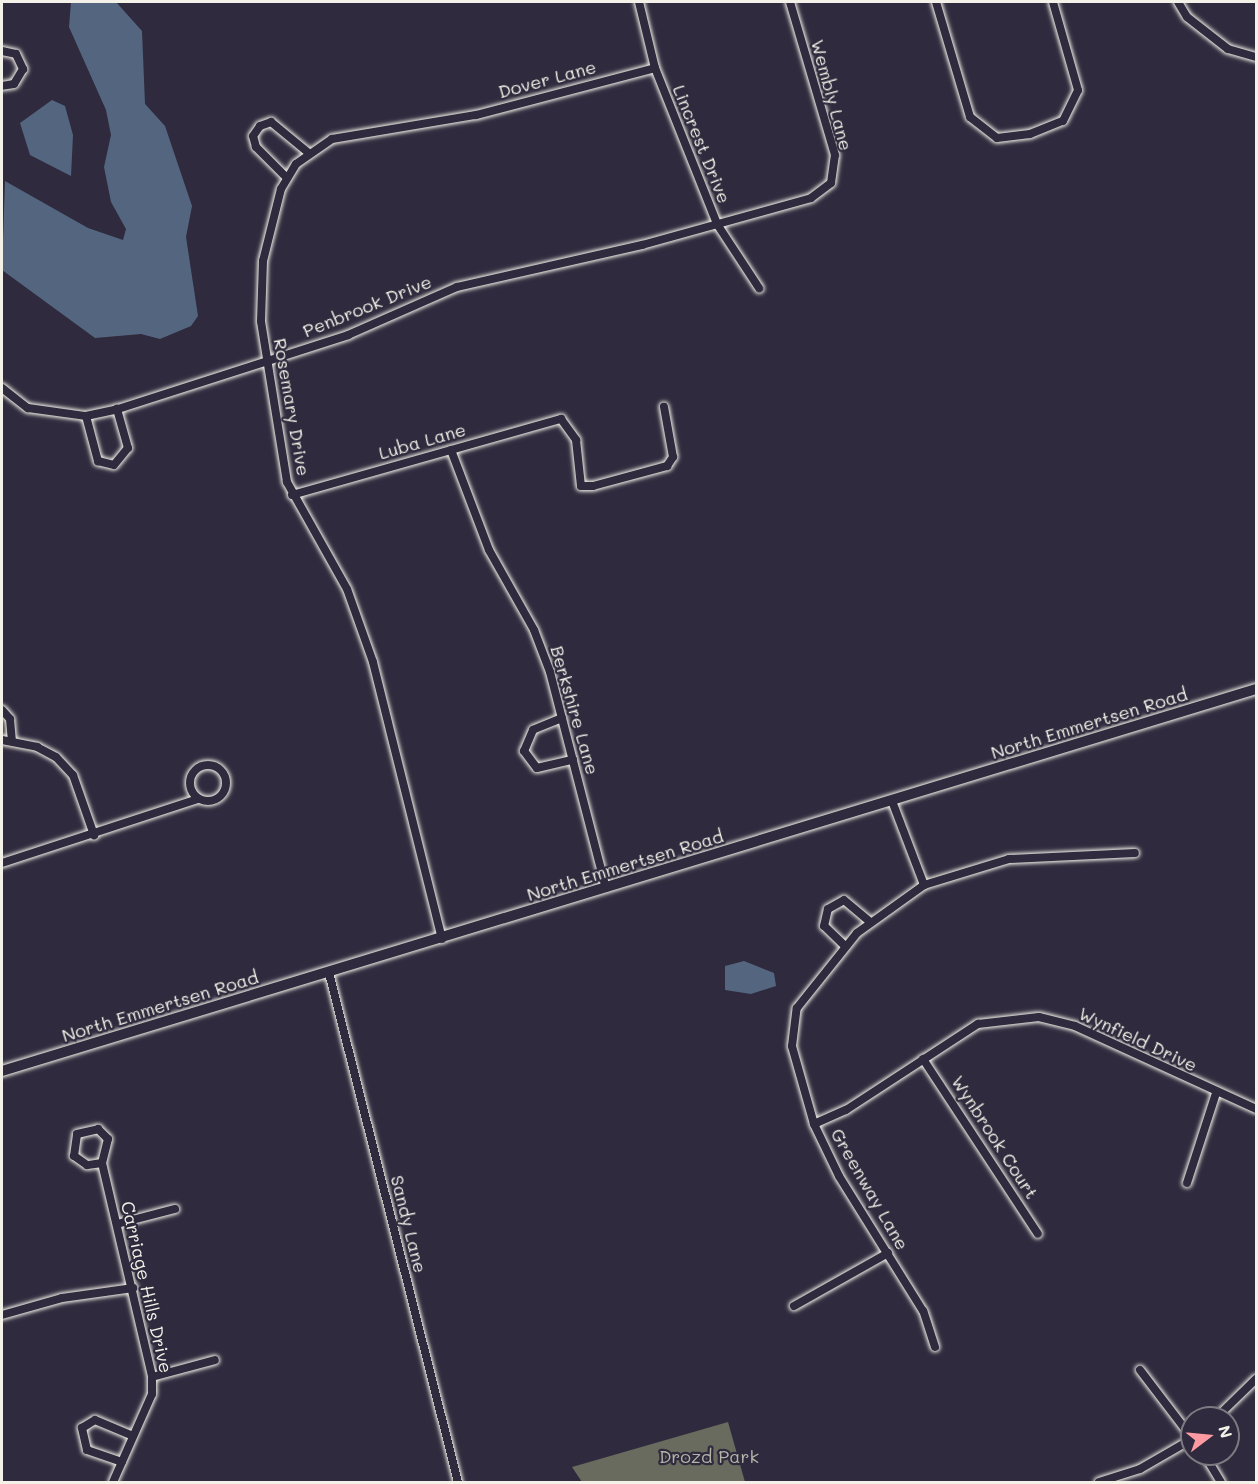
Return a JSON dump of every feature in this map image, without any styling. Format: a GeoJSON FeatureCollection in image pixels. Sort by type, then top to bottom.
{"type":"FeatureCollection","features":[{"type":"Feature","properties":{"kind":"street","name":"Lincrest Drive"},"geometry":{"type":"LineString","coordinates":[[639,2],[655,68],[717,224],[759,288]]}},
{"type":"Feature","properties":{"kind":"street","name":"Wembly Lane"},"geometry":{"type":"LineString","coordinates":[[717,224],[811,198],[831,183],[835,155],[790,2]]}},
{"type":"Feature","properties":{"kind":"street"},"geometry":{"type":"LineString","coordinates":[[936,2],[970,117],[997,138],[1030,134],[1063,121],[1078,90],[1053,2]]}},
{"type":"Feature","properties":{"kind":"street"},"geometry":{"type":"LineString","coordinates":[[1178,2],[1187,17],[1228,49],[1257,57]]}},
{"type":"Feature","properties":{"kind":"street"},"geometry":{"type":"LineString","coordinates":[[2,51],[16,54],[23,69],[14,84],[2,86]]}},
{"type":"Feature","properties":{"kind":"street","name":"Dover Lane"},"geometry":{"type":"LineString","coordinates":[[447,120],[655,68]]}},
{"type":"Feature","properties":{"kind":"street","name":"Rosemary Drive"},"geometry":{"type":"LineString","coordinates":[[442,939],[373,662],[346,589],[292,495],[261,321],[263,261],[287,178],[310,154],[332,139],[447,120]]}},
{"type":"Feature","properties":{"kind":"street"},"geometry":{"type":"LineString","coordinates":[[287,178],[256,147],[253,136],[260,126],[271,122],[310,154]]}},
{"type":"Feature","properties":{"kind":"street","name":"Penbrook Drive"},"geometry":{"type":"LineString","coordinates":[[2,388],[28,408],[86,416],[117,409],[348,335],[457,287],[717,224]]}},
{"type":"Feature","properties":{"kind":"street","name":"Luba Lane"},"geometry":{"type":"LineString","coordinates":[[292,495],[561,419],[576,440],[581,486],[593,486],[667,466],[673,457],[664,407]]}},
{"type":"Feature","properties":{"kind":"street"},"geometry":{"type":"LineString","coordinates":[[86,416],[98,461],[114,465],[128,448],[117,409]]}},
{"type":"Feature","properties":{"kind":"street","name":"Berkshire Lane"},"geometry":{"type":"LineString","coordinates":[[451,450],[489,550],[534,630],[562,718],[606,888]]}},
{"type":"Feature","properties":{"kind":"street","name":"North Emmertsen Road"},"geometry":{"type":"LineString","coordinates":[[2,1071],[442,939],[1257,689]]}},
{"type":"Feature","properties":{"kind":"street"},"geometry":{"type":"LineString","coordinates":[[2,710],[10,718],[12,740]]}},
{"type":"Feature","properties":{"kind":"street"},"geometry":{"type":"LineString","coordinates":[[562,718],[533,730],[524,752],[537,768],[573,760]]}},
{"type":"Feature","properties":{"kind":"street"},"geometry":{"type":"LineString","coordinates":[[2,740],[12,740],[56,757],[73,775],[94,835]]}},
{"type":"Feature","properties":{"kind":"street"},"geometry":{"type":"LineString","coordinates":[[2,863],[94,835],[198,799],[214,800],[223,793],[226,782],[217,768],[205,765],[191,777],[198,799]]}},
{"type":"Feature","properties":{"kind":"street"},"geometry":{"type":"LineString","coordinates":[[892,801],[924,885]]}},
{"type":"Feature","properties":{"kind":"street"},"geometry":{"type":"LineString","coordinates":[[870,921],[852,903],[834,902],[823,916],[824,926],[845,946],[870,921],[924,885],[1009,859],[1136,853]]}},
{"type":"Feature","properties":{"kind":"street","name":"Greenway Lane"},"geometry":{"type":"LineString","coordinates":[[845,946],[797,1008],[792,1041],[814,1124],[924,1311],[935,1347]]}},
{"type":"Feature","properties":{"kind":"street","name":"Sandy Lane"},"geometry":{"type":"LineString","coordinates":[[329,973],[458,1482]]}},
{"type":"Feature","properties":{"kind":"street","name":"Wynfield Drive"},"geometry":{"type":"LineString","coordinates":[[814,1124],[846,1110],[978,1024],[1039,1017],[1075,1026],[1216,1093],[1257,1109]]}},
{"type":"Feature","properties":{"kind":"street","name":"Wynbrook Court"},"geometry":{"type":"LineString","coordinates":[[923,1059],[1038,1234]]}},
{"type":"Feature","properties":{"kind":"street"},"geometry":{"type":"LineString","coordinates":[[1187,1183],[1216,1093]]}},
{"type":"Feature","properties":{"kind":"street","name":"Carriage Hills Drive"},"geometry":{"type":"LineString","coordinates":[[102,1163],[87,1165],[74,1156],[77,1134],[87,1129],[105,1133],[109,1151],[102,1163],[152,1377],[152,1394],[113,1482]]}},
{"type":"Feature","properties":{"kind":"street"},"geometry":{"type":"LineString","coordinates":[[117,1224],[175,1209]]}},
{"type":"Feature","properties":{"kind":"street"},"geometry":{"type":"LineString","coordinates":[[794,1306],[888,1253]]}},
{"type":"Feature","properties":{"kind":"street"},"geometry":{"type":"LineString","coordinates":[[2,1315],[62,1298],[133,1288]]}},
{"type":"Feature","properties":{"kind":"street"},"geometry":{"type":"LineString","coordinates":[[152,1377],[215,1360]]}},
{"type":"Feature","properties":{"kind":"street"},"geometry":{"type":"LineString","coordinates":[[1140,1370],[1180,1422]]}},
{"type":"Feature","properties":{"kind":"street"},"geometry":{"type":"LineString","coordinates":[[1229,1406],[1257,1379]]}},
{"type":"Feature","properties":{"kind":"street"},"geometry":{"type":"LineString","coordinates":[[122,1462],[87,1450],[82,1428],[95,1420],[133,1436]]}},
{"type":"Feature","properties":{"kind":"street"},"geometry":{"type":"LineString","coordinates":[[1099,1482],[1140,1469],[1180,1445]]}},
{"type":"Feature","properties":{"kind":"street"},"geometry":{"type":"LineString","coordinates":[[1211,1466],[1221,1482]]}},
{"type":"Feature","properties":{"kind":"green space","name":"Drozd Park"},"geometry":{"type":"Polygon","coordinates":[[[728,1422],[745,1482],[582,1482],[572,1467],[728,1422]]]}},
{"type":"Feature","properties":{"kind":"water"},"geometry":{"type":"Polygon","coordinates":[[[71,2],[116,2],[142,31],[145,104],[165,126],[192,206],[186,237],[198,316],[191,326],[160,339],[141,334],[95,338],[2,270],[5,181],[88,228],[123,240],[126,229],[111,202],[104,167],[111,135],[106,110],[69,27],[71,2]]]}},
{"type":"Feature","properties":{"kind":"water"},"geometry":{"type":"Polygon","coordinates":[[[52,100],[65,106],[73,135],[71,176],[30,155],[20,123],[52,100]]]}},
{"type":"Feature","properties":{"kind":"water"},"geometry":{"type":"Polygon","coordinates":[[[744,961],[774,973],[776,986],[751,994],[725,990],[725,966],[744,961]]]}}]}
